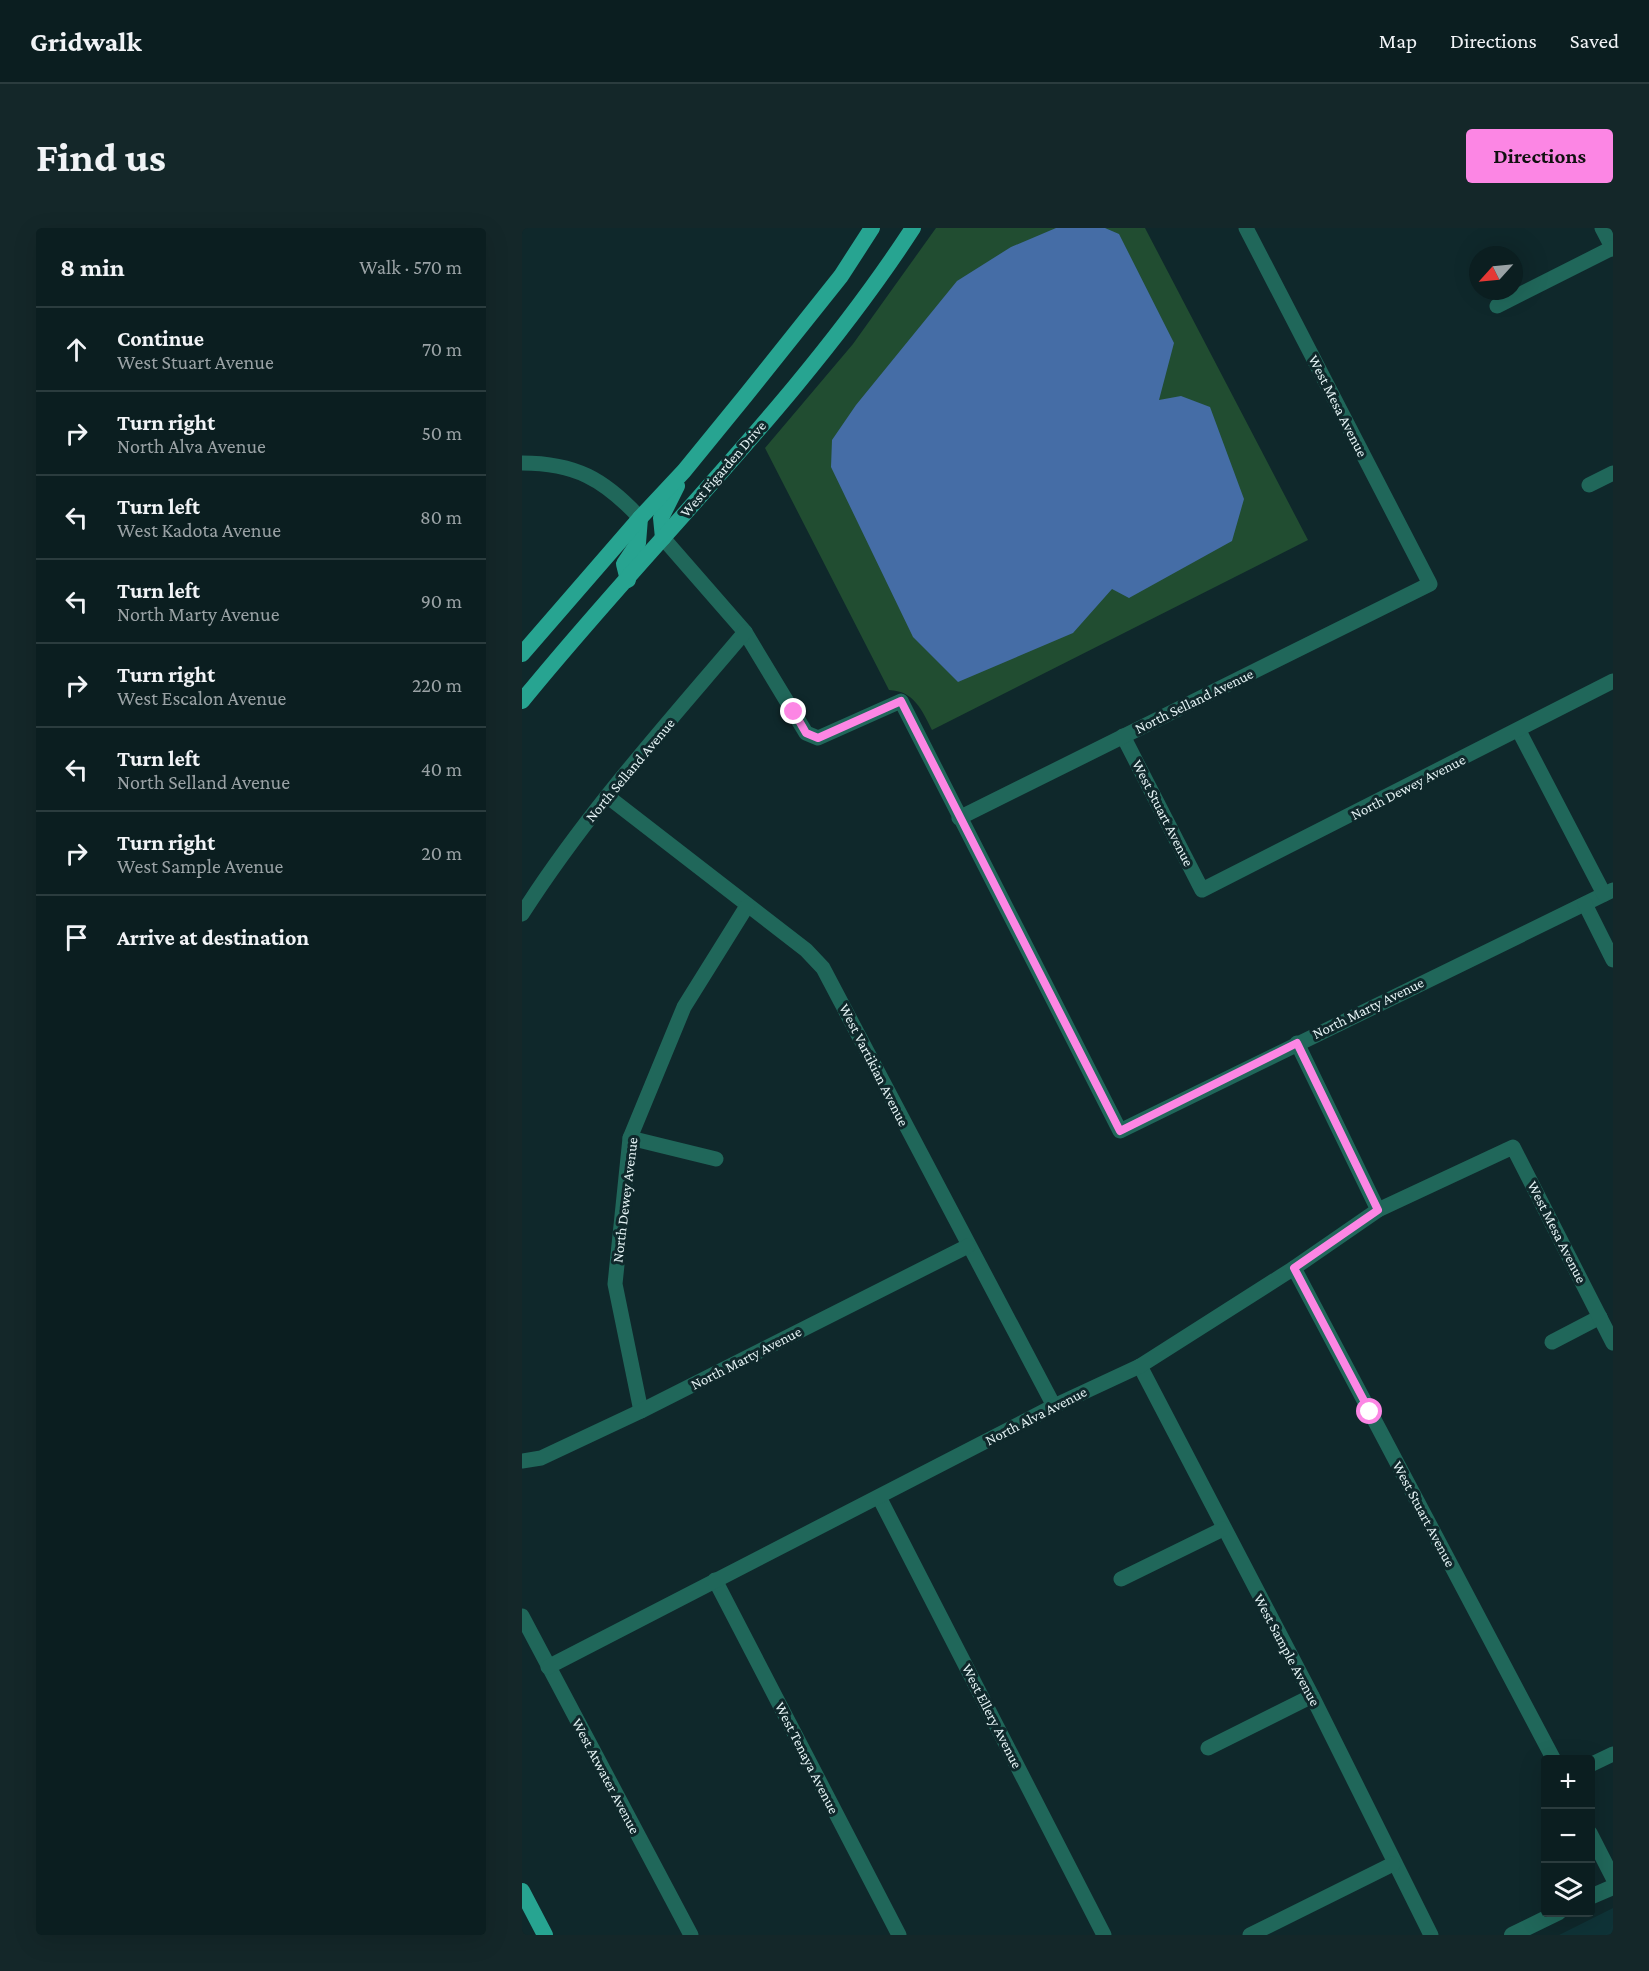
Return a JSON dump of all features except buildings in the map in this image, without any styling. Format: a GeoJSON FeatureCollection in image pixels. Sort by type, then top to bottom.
{"type":"FeatureCollection","features":[{"type":"Feature","properties":{"kind":"main road","name":"West Figarden Drive"},"geometry":{"type":"LineString","coordinates":[[522,654],[684,471],[841,276],[872,228]]}},
{"type":"Feature","properties":{"kind":"main road","name":"West Figarden Drive"},"geometry":{"type":"LineString","coordinates":[[522,701],[816,364],[876,285],[914,228]]}},
{"type":"Feature","properties":{"kind":"main road"},"geometry":{"type":"LineString","coordinates":[[663,538],[661,518],[684,471]]}},
{"type":"Feature","properties":{"kind":"main road"},"geometry":{"type":"LineString","coordinates":[[628,580],[624,564],[638,543],[640,518]]}},
{"type":"Feature","properties":{"kind":"main road"},"geometry":{"type":"LineString","coordinates":[[522,1891],[545,1935]]}},
{"type":"Feature","properties":{"kind":"street","name":"West Mesa Avenue"},"geometry":{"type":"LineString","coordinates":[[1246,228],[1430,584]]}},
{"type":"Feature","properties":{"kind":"street"},"geometry":{"type":"LineString","coordinates":[[1497,306],[1613,248],[1602,228]]}},
{"type":"Feature","properties":{"kind":"street"},"geometry":{"type":"LineString","coordinates":[[522,463],[547,463],[590,475],[618,493],[640,518]]}},
{"type":"Feature","properties":{"kind":"street"},"geometry":{"type":"LineString","coordinates":[[1589,485],[1613,473]]}},
{"type":"Feature","properties":{"kind":"street"},"geometry":{"type":"LineString","coordinates":[[663,538],[745,632],[806,733],[818,738],[901,701],[959,818]]}},
{"type":"Feature","properties":{"kind":"street","name":"North Selland Avenue"},"geometry":{"type":"LineString","coordinates":[[959,818],[1430,584]]}},
{"type":"Feature","properties":{"kind":"street","name":"North Selland Avenue"},"geometry":{"type":"LineString","coordinates":[[522,914],[555,862],[607,796],[745,632]]}},
{"type":"Feature","properties":{"kind":"street","name":"North Dewey Avenue"},"geometry":{"type":"LineString","coordinates":[[1202,890],[1519,731],[1613,681]]}},
{"type":"Feature","properties":{"kind":"street"},"geometry":{"type":"LineString","coordinates":[[1519,731],[1609,892]]}},
{"type":"Feature","properties":{"kind":"street","name":"West Stuart Avenue"},"geometry":{"type":"LineString","coordinates":[[1123,736],[1202,890]]}},
{"type":"Feature","properties":{"kind":"street","name":"West Vartikian Avenue"},"geometry":{"type":"LineString","coordinates":[[607,796],[806,950],[823,968],[1054,1406]]}},
{"type":"Feature","properties":{"kind":"street","name":"North Marty Avenue"},"geometry":{"type":"LineString","coordinates":[[959,818],[1120,1131],[1609,892]]}},
{"type":"Feature","properties":{"kind":"street"},"geometry":{"type":"LineString","coordinates":[[1585,904],[1613,960]]}},
{"type":"Feature","properties":{"kind":"street","name":"North Dewey Avenue"},"geometry":{"type":"LineString","coordinates":[[641,1411],[615,1284],[630,1137],[684,1007],[747,906]]}},
{"type":"Feature","properties":{"kind":"street"},"geometry":{"type":"LineString","coordinates":[[1297,1043],[1378,1210]]}},
{"type":"Feature","properties":{"kind":"street"},"geometry":{"type":"LineString","coordinates":[[630,1137],[716,1159]]}},
{"type":"Feature","properties":{"kind":"street","name":"West Mesa Avenue"},"geometry":{"type":"LineString","coordinates":[[1513,1148],[1613,1343]]}},
{"type":"Feature","properties":{"kind":"street","name":"North Alva Avenue"},"geometry":{"type":"LineString","coordinates":[[548,1666],[1054,1406],[1140,1366],[1294,1268],[1378,1210],[1513,1148]]}},
{"type":"Feature","properties":{"kind":"street","name":"North Marty Avenue"},"geometry":{"type":"LineString","coordinates":[[522,1461],[542,1458],[641,1411],[968,1246]]}},
{"type":"Feature","properties":{"kind":"street","name":"West Stuart Avenue"},"geometry":{"type":"LineString","coordinates":[[1294,1268],[1551,1755]]}},
{"type":"Feature","properties":{"kind":"street"},"geometry":{"type":"LineString","coordinates":[[1552,1342],[1600,1317]]}},
{"type":"Feature","properties":{"kind":"street","name":"West Sample Avenue"},"geometry":{"type":"LineString","coordinates":[[1140,1366],[1312,1696],[1431,1935]]}},
{"type":"Feature","properties":{"kind":"street","name":"West Ellery Avenue"},"geometry":{"type":"LineString","coordinates":[[879,1497],[1104,1935]]}},
{"type":"Feature","properties":{"kind":"street"},"geometry":{"type":"LineString","coordinates":[[1122,1579],[1223,1529]]}},
{"type":"Feature","properties":{"kind":"street","name":"West Tenaya Avenue"},"geometry":{"type":"LineString","coordinates":[[716,1580],[899,1935]]}},
{"type":"Feature","properties":{"kind":"street","name":"West Atwater Avenue"},"geometry":{"type":"LineString","coordinates":[[522,1616],[691,1935]]}},
{"type":"Feature","properties":{"kind":"street"},"geometry":{"type":"LineString","coordinates":[[1208,1748],[1312,1696]]}},
{"type":"Feature","properties":{"kind":"street"},"geometry":{"type":"LineString","coordinates":[[1595,1763],[1613,1754]]}},
{"type":"Feature","properties":{"kind":"street"},"geometry":{"type":"LineString","coordinates":[[1595,1843],[1613,1878]]}},
{"type":"Feature","properties":{"kind":"street"},"geometry":{"type":"LineString","coordinates":[[1250,1935],[1394,1864]]}},
{"type":"Feature","properties":{"kind":"street"},"geometry":{"type":"LineString","coordinates":[[1595,1896],[1613,1887]]}},
{"type":"Feature","properties":{"kind":"street"},"geometry":{"type":"LineString","coordinates":[[1512,1935],[1549,1917]]}},
{"type":"Feature","properties":{"kind":"shaded area"},"geometry":{"type":"Polygon","coordinates":[[[1613,1908],[1613,1935],[1559,1935],[1613,1908]]]}},
{"type":"Feature","properties":{"kind":"green space"},"geometry":{"type":"Polygon","coordinates":[[[936,228],[1145,228],[1308,540],[932,730],[921,709],[911,698],[898,691],[889,690],[765,448],[853,344],[936,228]]]}},
{"type":"Feature","properties":{"kind":"water"},"geometry":{"type":"Polygon","coordinates":[[[1056,228],[1105,228],[1119,234],[1174,343],[1159,400],[1181,396],[1210,407],[1244,499],[1232,541],[1129,598],[1112,589],[1073,633],[958,682],[913,637],[831,467],[832,440],[856,405],[957,281],[1011,247],[1056,228]]]}},
{"type":"Feature","properties":{"kind":"route"},"geometry":{"type":"LineString","coordinates":[[794,712],[806,733],[818,738],[901,701],[1120,1131],[1297,1043],[1378,1210],[1294,1268],[1370,1412]]}}]}
